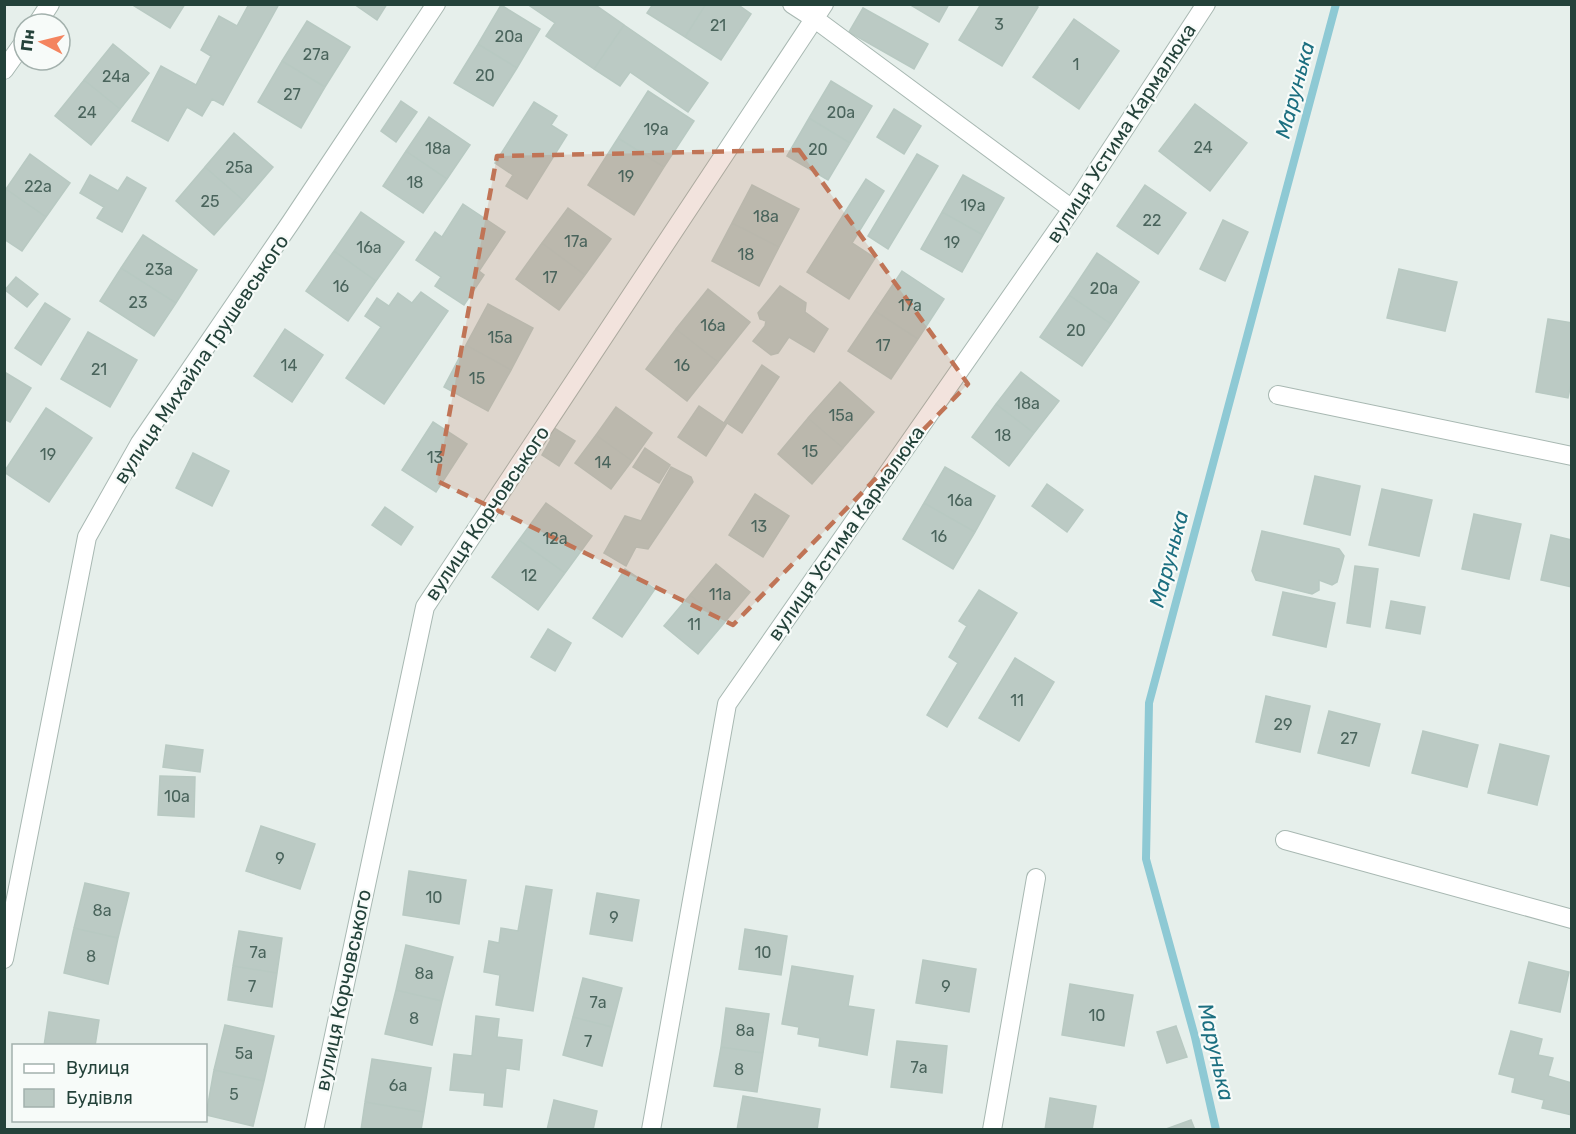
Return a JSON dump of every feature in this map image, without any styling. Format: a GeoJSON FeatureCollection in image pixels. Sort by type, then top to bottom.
{"type":"FeatureCollection","features":[{"type":"Feature","properties":{"kind":"street","name":"вулиця Михайла Грушевського"},"geometry":{"type":"LineString","coordinates":[[4,959],[87,537],[140,443],[436,4]]}},
{"type":"Feature","properties":{"kind":"street"},"geometry":{"type":"LineString","coordinates":[[792,4],[819,12],[1072,209]]}},
{"type":"Feature","properties":{"kind":"street","name":"вулиця Устима Кармалюка"},"geometry":{"type":"LineString","coordinates":[[651,1130],[727,704],[1072,209],[1206,5]]}},
{"type":"Feature","properties":{"kind":"street","name":"вулиця Корчовського"},"geometry":{"type":"LineString","coordinates":[[314,1130],[425,608],[819,12]]}},
{"type":"Feature","properties":{"kind":"street"},"geometry":{"type":"LineString","coordinates":[[1278,395],[1572,456]]}},
{"type":"Feature","properties":{"kind":"street"},"geometry":{"type":"LineString","coordinates":[[1285,840],[1572,919]]}},
{"type":"Feature","properties":{"kind":"street"},"geometry":{"type":"LineString","coordinates":[[992,1130],[1036,878]]}},
{"type":"Feature","properties":{"kind":"highlighted area"},"geometry":{"type":"Polygon","coordinates":[[[799,150],[968,384],[733,625],[437,481],[497,156],[799,150]]]}},
{"type":"Feature","properties":{"kind":"building"},"geometry":{"type":"Polygon","coordinates":[[[131,4],[185,4],[170,28],[131,4]]]}},
{"type":"Feature","properties":{"kind":"building"},"geometry":{"type":"Polygon","coordinates":[[[249,4],[279,4],[223,105],[212,99],[202,116],[187,107],[168,141],[132,121],[161,66],[196,85],[211,56],[201,50],[219,16],[237,26],[249,4]]]}},
{"type":"Feature","properties":{"kind":"building"},"geometry":{"type":"Polygon","coordinates":[[[354,4],[387,4],[377,20],[354,4]]]}},
{"type":"Feature","properties":{"kind":"building"},"geometry":{"type":"Polygon","coordinates":[[[527,4],[594,4],[624,25],[594,69],[546,36],[555,23],[527,4]]]}},
{"type":"Feature","properties":{"kind":"building"},"geometry":{"type":"Polygon","coordinates":[[[653,4],[706,4],[685,37],[647,13],[653,4]]]}},
{"type":"Feature","properties":{"kind":"building"},"geometry":{"type":"Polygon","coordinates":[[[706,4],[737,4],[751,14],[721,60],[685,37],[706,4]]]}},
{"type":"Feature","properties":{"kind":"building"},"geometry":{"type":"Polygon","coordinates":[[[909,4],[949,4],[939,22],[909,4]]]}},
{"type":"Feature","properties":{"kind":"building"},"geometry":{"type":"Polygon","coordinates":[[[981,4],[1033,4],[1038,7],[1002,66],[959,40],[981,4]]]}},
{"type":"Feature","properties":{"kind":"building"},"geometry":{"type":"Polygon","coordinates":[[[501,5],[540,29],[517,68],[478,44],[501,5]]]}},
{"type":"Feature","properties":{"kind":"building"},"geometry":{"type":"Polygon","coordinates":[[[863,8],[928,44],[914,69],[849,32],[863,8]]]}},
{"type":"Feature","properties":{"kind":"building"},"geometry":{"type":"Polygon","coordinates":[[[1074,19],[1119,51],[1079,109],[1033,77],[1074,19]]]}},
{"type":"Feature","properties":{"kind":"building"},"geometry":{"type":"Polygon","coordinates":[[[307,21],[350,47],[325,87],[282,61],[307,21]]]}},
{"type":"Feature","properties":{"kind":"building"},"geometry":{"type":"Polygon","coordinates":[[[624,25],[708,83],[688,112],[630,72],[620,86],[594,69],[624,25]]]}},
{"type":"Feature","properties":{"kind":"building"},"geometry":{"type":"Polygon","coordinates":[[[113,44],[149,73],[120,109],[84,80],[113,44]]]}},
{"type":"Feature","properties":{"kind":"building"},"geometry":{"type":"Polygon","coordinates":[[[478,44],[517,68],[493,106],[454,83],[478,44]]]}},
{"type":"Feature","properties":{"kind":"building"},"geometry":{"type":"Polygon","coordinates":[[[282,61],[325,87],[301,128],[258,102],[282,61]]]}},
{"type":"Feature","properties":{"kind":"building"},"geometry":{"type":"Polygon","coordinates":[[[84,80],[120,109],[91,145],[55,116],[84,80]]]}},
{"type":"Feature","properties":{"kind":"building"},"geometry":{"type":"Polygon","coordinates":[[[831,81],[872,106],[850,143],[809,118],[831,81]]]}},
{"type":"Feature","properties":{"kind":"building"},"geometry":{"type":"Polygon","coordinates":[[[648,91],[694,121],[664,167],[618,138],[648,91]]]}},
{"type":"Feature","properties":{"kind":"building"},"geometry":{"type":"Polygon","coordinates":[[[401,101],[417,112],[396,142],[381,131],[401,101]]]}},
{"type":"Feature","properties":{"kind":"building"},"geometry":{"type":"Polygon","coordinates":[[[534,102],[557,116],[551,125],[567,135],[527,199],[506,186],[513,175],[495,163],[534,102]]]}},
{"type":"Feature","properties":{"kind":"building"},"geometry":{"type":"Polygon","coordinates":[[[1195,104],[1247,143],[1210,191],[1159,151],[1195,104]]]}},
{"type":"Feature","properties":{"kind":"building"},"geometry":{"type":"Polygon","coordinates":[[[894,109],[921,126],[904,154],[877,137],[894,109]]]}},
{"type":"Feature","properties":{"kind":"building"},"geometry":{"type":"Polygon","coordinates":[[[429,117],[470,145],[447,179],[406,151],[429,117]]]}},
{"type":"Feature","properties":{"kind":"building"},"geometry":{"type":"Polygon","coordinates":[[[809,118],[850,143],[828,180],[787,156],[809,118]]]}},
{"type":"Feature","properties":{"kind":"building"},"geometry":{"type":"Polygon","coordinates":[[[234,133],[273,167],[244,201],[205,167],[234,133]]]}},
{"type":"Feature","properties":{"kind":"building"},"geometry":{"type":"Polygon","coordinates":[[[618,138],[664,167],[634,215],[588,185],[618,138]]]}},
{"type":"Feature","properties":{"kind":"building"},"geometry":{"type":"Polygon","coordinates":[[[406,151],[447,179],[423,213],[383,186],[406,151]]]}},
{"type":"Feature","properties":{"kind":"building"},"geometry":{"type":"Polygon","coordinates":[[[30,154],[70,183],[46,217],[6,189],[30,154]]]}},
{"type":"Feature","properties":{"kind":"building"},"geometry":{"type":"Polygon","coordinates":[[[917,154],[938,166],[888,249],[868,236],[917,154]]]}},
{"type":"Feature","properties":{"kind":"building"},"geometry":{"type":"Polygon","coordinates":[[[205,167],[244,201],[214,235],[176,201],[205,167]]]}},
{"type":"Feature","properties":{"kind":"building"},"geometry":{"type":"Polygon","coordinates":[[[90,175],[118,191],[127,177],[146,188],[122,232],[97,218],[104,207],[80,193],[90,175]]]}},
{"type":"Feature","properties":{"kind":"building"},"geometry":{"type":"Polygon","coordinates":[[[963,175],[1004,198],[983,235],[942,212],[963,175]]]}},
{"type":"Feature","properties":{"kind":"building"},"geometry":{"type":"Polygon","coordinates":[[[866,179],[884,191],[852,243],[875,258],[849,299],[807,272],[866,179]]]}},
{"type":"Feature","properties":{"kind":"building"},"geometry":{"type":"Polygon","coordinates":[[[752,185],[799,209],[779,247],[732,223],[752,185]]]}},
{"type":"Feature","properties":{"kind":"building"},"geometry":{"type":"Polygon","coordinates":[[[1145,185],[1186,213],[1158,254],[1117,226],[1145,185]]]}},
{"type":"Feature","properties":{"kind":"building"},"geometry":{"type":"Polygon","coordinates":[[[6,189],[46,217],[22,251],[4,239],[6,189]]]}},
{"type":"Feature","properties":{"kind":"building"},"geometry":{"type":"Polygon","coordinates":[[[463,204],[505,232],[479,271],[484,275],[464,305],[435,286],[441,277],[416,260],[435,232],[442,237],[463,204]]]}},
{"type":"Feature","properties":{"kind":"building"},"geometry":{"type":"Polygon","coordinates":[[[568,208],[611,239],[585,275],[542,243],[568,208]]]}},
{"type":"Feature","properties":{"kind":"building"},"geometry":{"type":"Polygon","coordinates":[[[361,212],[404,242],[376,281],[334,251],[361,212]]]}},
{"type":"Feature","properties":{"kind":"building"},"geometry":{"type":"Polygon","coordinates":[[[942,212],[983,235],[962,272],[921,249],[942,212]]]}},
{"type":"Feature","properties":{"kind":"building"},"geometry":{"type":"Polygon","coordinates":[[[1223,220],[1248,232],[1225,281],[1200,269],[1223,220]]]}},
{"type":"Feature","properties":{"kind":"building"},"geometry":{"type":"Polygon","coordinates":[[[732,223],[779,247],[759,286],[712,261],[732,223]]]}},
{"type":"Feature","properties":{"kind":"building"},"geometry":{"type":"Polygon","coordinates":[[[143,235],[197,270],[176,303],[121,268],[143,235]]]}},
{"type":"Feature","properties":{"kind":"building"},"geometry":{"type":"Polygon","coordinates":[[[542,243],[585,275],[559,310],[516,279],[542,243]]]}},
{"type":"Feature","properties":{"kind":"building"},"geometry":{"type":"Polygon","coordinates":[[[334,251],[376,281],[348,321],[306,291],[334,251]]]}},
{"type":"Feature","properties":{"kind":"building"},"geometry":{"type":"Polygon","coordinates":[[[1097,253],[1139,282],[1111,324],[1069,295],[1097,253]]]}},
{"type":"Feature","properties":{"kind":"building"},"geometry":{"type":"Polygon","coordinates":[[[121,268],[176,303],[154,336],[100,301],[121,268]]]}},
{"type":"Feature","properties":{"kind":"building"},"geometry":{"type":"Polygon","coordinates":[[[1399,269],[1457,282],[1445,331],[1387,318],[1399,269]]]}},
{"type":"Feature","properties":{"kind":"building"},"geometry":{"type":"Polygon","coordinates":[[[902,271],[944,299],[918,339],[875,311],[902,271]]]}},
{"type":"Feature","properties":{"kind":"building"},"geometry":{"type":"Polygon","coordinates":[[[16,277],[38,294],[27,307],[5,290],[16,277]]]}},
{"type":"Feature","properties":{"kind":"building"},"geometry":{"type":"Polygon","coordinates":[[[780,286],[806,303],[805,312],[828,329],[814,352],[789,337],[778,353],[771,355],[753,341],[765,326],[766,321],[760,319],[758,313],[780,286]]]}},
{"type":"Feature","properties":{"kind":"building"},"geometry":{"type":"Polygon","coordinates":[[[708,289],[750,322],[718,362],[676,329],[708,289]]]}},
{"type":"Feature","properties":{"kind":"building"},"geometry":{"type":"Polygon","coordinates":[[[421,292],[448,311],[384,404],[346,378],[381,327],[365,316],[377,298],[389,306],[398,293],[412,303],[421,292]]]}},
{"type":"Feature","properties":{"kind":"building"},"geometry":{"type":"Polygon","coordinates":[[[1069,295],[1111,324],[1082,366],[1040,337],[1069,295]]]}},
{"type":"Feature","properties":{"kind":"building"},"geometry":{"type":"Polygon","coordinates":[[[45,303],[70,319],[41,365],[15,348],[45,303]]]}},
{"type":"Feature","properties":{"kind":"building"},"geometry":{"type":"Polygon","coordinates":[[[488,304],[533,328],[511,370],[466,345],[488,304]]]}},
{"type":"Feature","properties":{"kind":"building"},"geometry":{"type":"Polygon","coordinates":[[[875,311],[918,339],[891,379],[848,351],[875,311]]]}},
{"type":"Feature","properties":{"kind":"building"},"geometry":{"type":"Polygon","coordinates":[[[1548,319],[1572,323],[1572,378],[1568,398],[1536,392],[1548,319]]]}},
{"type":"Feature","properties":{"kind":"building"},"geometry":{"type":"Polygon","coordinates":[[[285,329],[323,355],[292,402],[254,376],[285,329]]]}},
{"type":"Feature","properties":{"kind":"building"},"geometry":{"type":"Polygon","coordinates":[[[676,329],[718,362],[687,401],[646,369],[676,329]]]}},
{"type":"Feature","properties":{"kind":"building"},"geometry":{"type":"Polygon","coordinates":[[[88,332],[137,360],[110,407],[61,379],[88,332]]]}},
{"type":"Feature","properties":{"kind":"building"},"geometry":{"type":"Polygon","coordinates":[[[466,345],[511,370],[488,411],[444,387],[466,345]]]}},
{"type":"Feature","properties":{"kind":"building"},"geometry":{"type":"Polygon","coordinates":[[[762,365],[779,377],[742,433],[727,423],[706,456],[678,437],[699,406],[724,423],[762,365]]]}},
{"type":"Feature","properties":{"kind":"building"},"geometry":{"type":"Polygon","coordinates":[[[1021,372],[1059,401],[1034,433],[996,404],[1021,372]]]}},
{"type":"Feature","properties":{"kind":"building"},"geometry":{"type":"Polygon","coordinates":[[[6,373],[31,388],[10,422],[4,419],[6,373]]]}},
{"type":"Feature","properties":{"kind":"building"},"geometry":{"type":"Polygon","coordinates":[[[840,382],[874,412],[843,448],[808,418],[840,382]]]}},
{"type":"Feature","properties":{"kind":"building"},"geometry":{"type":"Polygon","coordinates":[[[996,404],[1034,433],[1009,466],[972,437],[996,404]]]}},
{"type":"Feature","properties":{"kind":"building"},"geometry":{"type":"Polygon","coordinates":[[[616,407],[652,433],[632,461],[596,435],[616,407]]]}},
{"type":"Feature","properties":{"kind":"building"},"geometry":{"type":"Polygon","coordinates":[[[46,408],[92,438],[49,502],[4,472],[46,408]]]}},
{"type":"Feature","properties":{"kind":"building"},"geometry":{"type":"Polygon","coordinates":[[[808,418],[843,448],[812,484],[778,454],[808,418]]]}},
{"type":"Feature","properties":{"kind":"building"},"geometry":{"type":"Polygon","coordinates":[[[433,422],[467,444],[436,492],[402,470],[433,422]]]}},
{"type":"Feature","properties":{"kind":"building"},"geometry":{"type":"Polygon","coordinates":[[[551,426],[575,441],[559,466],[542,455],[551,439],[545,436],[551,426]]]}},
{"type":"Feature","properties":{"kind":"building"},"geometry":{"type":"Polygon","coordinates":[[[596,435],[632,461],[611,489],[575,463],[596,435]]]}},
{"type":"Feature","properties":{"kind":"building"},"geometry":{"type":"Polygon","coordinates":[[[645,448],[670,465],[659,483],[633,467],[645,448]]]}},
{"type":"Feature","properties":{"kind":"building"},"geometry":{"type":"Polygon","coordinates":[[[193,453],[229,471],[212,506],[176,488],[193,453]]]}},
{"type":"Feature","properties":{"kind":"building"},"geometry":{"type":"Polygon","coordinates":[[[671,467],[691,477],[693,482],[648,549],[636,547],[626,566],[604,553],[625,516],[641,521],[671,467]]]}},
{"type":"Feature","properties":{"kind":"building"},"geometry":{"type":"Polygon","coordinates":[[[945,467],[995,496],[975,532],[924,503],[945,467]]]}},
{"type":"Feature","properties":{"kind":"building"},"geometry":{"type":"Polygon","coordinates":[[[1315,476],[1360,486],[1350,535],[1304,524],[1315,476]]]}},
{"type":"Feature","properties":{"kind":"building"},"geometry":{"type":"Polygon","coordinates":[[[1047,484],[1083,510],[1067,532],[1032,506],[1047,484]]]}},
{"type":"Feature","properties":{"kind":"building"},"geometry":{"type":"Polygon","coordinates":[[[1382,489],[1432,500],[1419,556],[1369,545],[1382,489]]]}},
{"type":"Feature","properties":{"kind":"building"},"geometry":{"type":"Polygon","coordinates":[[[755,494],[789,516],[763,557],[729,535],[755,494]]]}},
{"type":"Feature","properties":{"kind":"building"},"geometry":{"type":"Polygon","coordinates":[[[546,503],[592,536],[565,573],[519,540],[546,503]]]}},
{"type":"Feature","properties":{"kind":"building"},"geometry":{"type":"Polygon","coordinates":[[[924,503],[975,532],[953,569],[903,539],[924,503]]]}},
{"type":"Feature","properties":{"kind":"building"},"geometry":{"type":"Polygon","coordinates":[[[385,507],[413,527],[401,545],[372,525],[385,507]]]}},
{"type":"Feature","properties":{"kind":"building"},"geometry":{"type":"Polygon","coordinates":[[[1474,514],[1521,524],[1509,579],[1462,569],[1474,514]]]}},
{"type":"Feature","properties":{"kind":"building"},"geometry":{"type":"Polygon","coordinates":[[[1262,531],[1339,549],[1344,556],[1337,582],[1332,585],[1319,580],[1319,590],[1312,594],[1256,580],[1252,571],[1262,531]]]}},
{"type":"Feature","properties":{"kind":"building"},"geometry":{"type":"Polygon","coordinates":[[[1551,535],[1572,540],[1572,587],[1541,580],[1551,535]]]}},
{"type":"Feature","properties":{"kind":"building"},"geometry":{"type":"Polygon","coordinates":[[[519,540],[565,573],[538,610],[492,577],[519,540]]]}},
{"type":"Feature","properties":{"kind":"building"},"geometry":{"type":"Polygon","coordinates":[[[716,564],[750,592],[724,623],[690,595],[716,564]]]}},
{"type":"Feature","properties":{"kind":"building"},"geometry":{"type":"Polygon","coordinates":[[[1355,566],[1378,569],[1370,627],[1347,623],[1355,566]]]}},
{"type":"Feature","properties":{"kind":"building"},"geometry":{"type":"Polygon","coordinates":[[[625,569],[655,589],[622,637],[593,618],[625,569]]]}},
{"type":"Feature","properties":{"kind":"building"},"geometry":{"type":"Polygon","coordinates":[[[979,590],[1017,613],[947,727],[927,715],[958,663],[949,657],[967,626],[959,621],[979,590]]]}},
{"type":"Feature","properties":{"kind":"building"},"geometry":{"type":"Polygon","coordinates":[[[1283,592],[1335,603],[1326,647],[1273,635],[1283,592]]]}},
{"type":"Feature","properties":{"kind":"building"},"geometry":{"type":"Polygon","coordinates":[[[690,595],[724,623],[698,654],[664,626],[690,595]]]}},
{"type":"Feature","properties":{"kind":"building"},"geometry":{"type":"Polygon","coordinates":[[[1391,601],[1425,607],[1420,634],[1386,628],[1391,601]]]}},
{"type":"Feature","properties":{"kind":"building"},"geometry":{"type":"Polygon","coordinates":[[[548,629],[571,643],[555,671],[531,657],[548,629]]]}},
{"type":"Feature","properties":{"kind":"building"},"geometry":{"type":"Polygon","coordinates":[[[1015,658],[1054,682],[1019,741],[979,718],[1015,658]]]}},
{"type":"Feature","properties":{"kind":"building"},"geometry":{"type":"Polygon","coordinates":[[[1266,696],[1310,706],[1300,752],[1256,742],[1266,696]]]}},
{"type":"Feature","properties":{"kind":"building"},"geometry":{"type":"Polygon","coordinates":[[[1329,711],[1380,724],[1369,766],[1318,753],[1329,711]]]}},
{"type":"Feature","properties":{"kind":"building"},"geometry":{"type":"Polygon","coordinates":[[[1423,731],[1478,745],[1467,787],[1412,773],[1423,731]]]}},
{"type":"Feature","properties":{"kind":"building"},"geometry":{"type":"Polygon","coordinates":[[[1500,744],[1549,756],[1537,805],[1488,793],[1500,744]]]}},
{"type":"Feature","properties":{"kind":"building"},"geometry":{"type":"Polygon","coordinates":[[[166,745],[203,750],[200,772],[163,767],[166,745]]]}},
{"type":"Feature","properties":{"kind":"building"},"geometry":{"type":"Polygon","coordinates":[[[160,776],[195,777],[194,817],[158,815],[160,776]]]}},
{"type":"Feature","properties":{"kind":"building"},"geometry":{"type":"Polygon","coordinates":[[[261,826],[315,844],[300,889],[246,871],[261,826]]]}},
{"type":"Feature","properties":{"kind":"building"},"geometry":{"type":"Polygon","coordinates":[[[409,871],[466,880],[459,924],[403,915],[409,871]]]}},
{"type":"Feature","properties":{"kind":"building"},"geometry":{"type":"Polygon","coordinates":[[[85,883],[129,893],[118,938],[74,928],[85,883]]]}},
{"type":"Feature","properties":{"kind":"building"},"geometry":{"type":"Polygon","coordinates":[[[526,886],[552,890],[533,1011],[496,1005],[500,975],[484,972],[489,941],[499,943],[501,928],[518,931],[526,886]]]}},
{"type":"Feature","properties":{"kind":"building"},"geometry":{"type":"Polygon","coordinates":[[[597,893],[639,900],[632,941],[590,934],[597,893]]]}},
{"type":"Feature","properties":{"kind":"building"},"geometry":{"type":"Polygon","coordinates":[[[74,928],[118,938],[108,984],[64,973],[74,928]]]}},
{"type":"Feature","properties":{"kind":"building"},"geometry":{"type":"Polygon","coordinates":[[[745,929],[787,936],[781,975],[739,969],[745,929]]]}},
{"type":"Feature","properties":{"kind":"building"},"geometry":{"type":"Polygon","coordinates":[[[239,931],[282,938],[277,973],[233,966],[239,931]]]}},
{"type":"Feature","properties":{"kind":"building"},"geometry":{"type":"Polygon","coordinates":[[[406,945],[453,957],[442,1001],[396,990],[406,945]]]}},
{"type":"Feature","properties":{"kind":"building"},"geometry":{"type":"Polygon","coordinates":[[[923,960],[976,969],[969,1012],[916,1003],[923,960]]]}},
{"type":"Feature","properties":{"kind":"building"},"geometry":{"type":"Polygon","coordinates":[[[1529,962],[1569,972],[1560,1012],[1519,1003],[1529,962]]]}},
{"type":"Feature","properties":{"kind":"building"},"geometry":{"type":"Polygon","coordinates":[[[233,966],[277,973],[272,1007],[228,1000],[233,966]]]}},
{"type":"Feature","properties":{"kind":"building"},"geometry":{"type":"Polygon","coordinates":[[[792,966],[853,976],[848,1006],[874,1010],[867,1055],[819,1046],[820,1038],[798,1034],[799,1027],[782,1024],[792,966]]]}},
{"type":"Feature","properties":{"kind":"building"},"geometry":{"type":"Polygon","coordinates":[[[583,978],[622,988],[612,1027],[573,1017],[583,978]]]}},
{"type":"Feature","properties":{"kind":"building"},"geometry":{"type":"Polygon","coordinates":[[[1070,984],[1133,995],[1124,1046],[1062,1035],[1070,984]]]}},
{"type":"Feature","properties":{"kind":"building"},"geometry":{"type":"Polygon","coordinates":[[[396,990],[442,1001],[432,1045],[385,1034],[396,990]]]}},
{"type":"Feature","properties":{"kind":"building"},"geometry":{"type":"Polygon","coordinates":[[[726,1008],[769,1014],[763,1053],[721,1047],[726,1008]]]}},
{"type":"Feature","properties":{"kind":"building"},"geometry":{"type":"Polygon","coordinates":[[[49,1012],[99,1020],[95,1044],[44,1044],[49,1012]]]}},
{"type":"Feature","properties":{"kind":"building"},"geometry":{"type":"Polygon","coordinates":[[[476,1016],[499,1019],[497,1037],[522,1040],[519,1070],[506,1068],[502,1107],[484,1105],[485,1093],[450,1090],[454,1054],[472,1056],[476,1016]]]}},
{"type":"Feature","properties":{"kind":"building"},"geometry":{"type":"Polygon","coordinates":[[[573,1017],[612,1027],[602,1066],[563,1055],[573,1017]]]}},
{"type":"Feature","properties":{"kind":"building"},"geometry":{"type":"Polygon","coordinates":[[[225,1025],[274,1036],[264,1081],[214,1070],[225,1025]]]}},
{"type":"Feature","properties":{"kind":"building"},"geometry":{"type":"Polygon","coordinates":[[[1176,1026],[1187,1057],[1167,1063],[1157,1032],[1176,1026]]]}},
{"type":"Feature","properties":{"kind":"building"},"geometry":{"type":"Polygon","coordinates":[[[1511,1031],[1542,1039],[1538,1055],[1553,1058],[1548,1076],[1572,1083],[1572,1115],[1542,1108],[1544,1100],[1512,1092],[1515,1078],[1499,1074],[1511,1031]]]}},
{"type":"Feature","properties":{"kind":"building"},"geometry":{"type":"Polygon","coordinates":[[[897,1041],[947,1046],[942,1093],[891,1087],[897,1041]]]}},
{"type":"Feature","properties":{"kind":"building"},"geometry":{"type":"Polygon","coordinates":[[[721,1047],[763,1053],[757,1092],[714,1086],[721,1047]]]}},
{"type":"Feature","properties":{"kind":"building"},"geometry":{"type":"Polygon","coordinates":[[[372,1059],[431,1068],[424,1112],[365,1102],[372,1059]]]}},
{"type":"Feature","properties":{"kind":"building"},"geometry":{"type":"Polygon","coordinates":[[[214,1070],[264,1081],[253,1126],[207,1115],[214,1070]]]}},
{"type":"Feature","properties":{"kind":"building"},"geometry":{"type":"Polygon","coordinates":[[[743,1096],[820,1109],[817,1130],[737,1130],[743,1096]]]}},
{"type":"Feature","properties":{"kind":"building"},"geometry":{"type":"Polygon","coordinates":[[[1050,1098],[1096,1106],[1092,1130],[1045,1130],[1050,1098]]]}},
{"type":"Feature","properties":{"kind":"building"},"geometry":{"type":"Polygon","coordinates":[[[554,1100],[597,1111],[593,1130],[547,1130],[554,1100]]]}},
{"type":"Feature","properties":{"kind":"building"},"geometry":{"type":"Polygon","coordinates":[[[365,1102],[424,1112],[421,1130],[361,1130],[365,1102]]]}},
{"type":"Feature","properties":{"kind":"building"},"geometry":{"type":"Polygon","coordinates":[[[1191,1120],[1195,1130],[1166,1130],[1166,1129],[1191,1120]]]}},
{"type":"Feature","properties":{"kind":"waterway","name":"Марунька"},"geometry":{"type":"LineString","coordinates":[[1216,1130],[1195,1037],[1146,859],[1149,703],[1336,4]]}}]}
